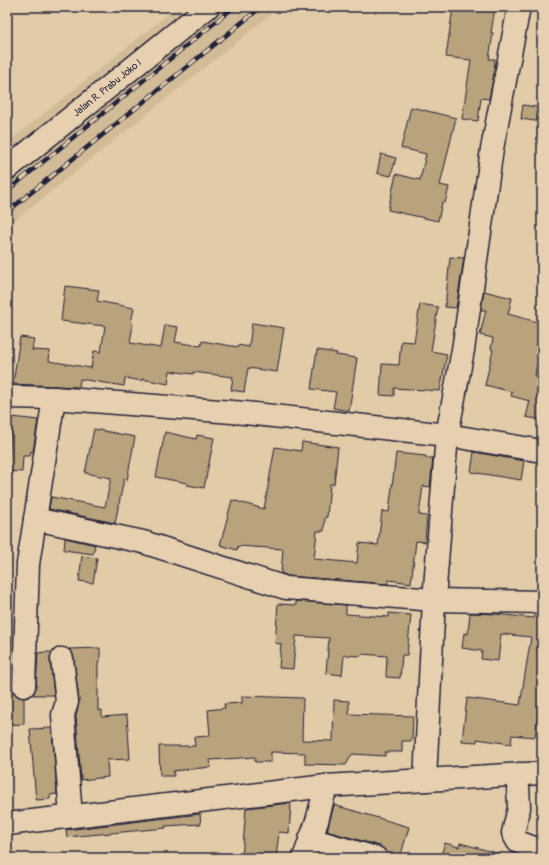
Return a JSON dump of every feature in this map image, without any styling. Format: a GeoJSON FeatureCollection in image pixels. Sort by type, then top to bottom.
{"type":"FeatureCollection","features":[{"type":"Feature","properties":{"kind":"street","name":"Jalan R. Prabu Joko I"},"geometry":{"type":"LineString","coordinates":[[7,169],[208,7]]}},
{"type":"Feature","properties":{"kind":"street"},"geometry":{"type":"LineString","coordinates":[[425,780],[434,600],[447,435],[463,350],[492,150],[519,7]]}},
{"type":"Feature","properties":{"kind":"street"},"geometry":{"type":"LineString","coordinates":[[7,397],[54,398],[245,413],[447,435],[542,451]]}},
{"type":"Feature","properties":{"kind":"street"},"geometry":{"type":"LineString","coordinates":[[24,686],[28,564],[54,398]]}},
{"type":"Feature","properties":{"kind":"street"},"geometry":{"type":"LineString","coordinates":[[35,519],[143,542],[286,588],[434,600],[542,602]]}},
{"type":"Feature","properties":{"kind":"street"},"geometry":{"type":"LineString","coordinates":[[62,659],[67,702],[63,715],[71,816]]}},
{"type":"Feature","properties":{"kind":"street"},"geometry":{"type":"LineString","coordinates":[[7,824],[71,816],[324,792],[425,780],[519,780],[542,773]]}},
{"type":"Feature","properties":{"kind":"street"},"geometry":{"type":"LineString","coordinates":[[519,780],[519,808],[513,833],[518,842],[542,851]]}},
{"type":"Feature","properties":{"kind":"street"},"geometry":{"type":"LineString","coordinates":[[324,792],[311,839],[376,858]]}},
{"type":"Feature","properties":{"kind":"shaded area"},"geometry":{"type":"Polygon","coordinates":[[[177,7],[280,7],[7,227],[7,143],[177,7]]]}},
{"type":"Feature","properties":{"kind":"building"},"geometry":{"type":"Polygon","coordinates":[[[453,7],[495,7],[489,59],[495,59],[494,74],[489,99],[481,98],[478,121],[462,119],[471,60],[446,57],[453,7]]]}},
{"type":"Feature","properties":{"kind":"building"},"geometry":{"type":"Polygon","coordinates":[[[523,105],[542,108],[542,122],[521,119],[523,105]]]}},
{"type":"Feature","properties":{"kind":"building"},"geometry":{"type":"Polygon","coordinates":[[[411,107],[456,118],[440,185],[449,187],[445,203],[442,202],[438,221],[388,210],[396,174],[420,180],[426,154],[401,148],[411,107]]]}},
{"type":"Feature","properties":{"kind":"building"},"geometry":{"type":"Polygon","coordinates":[[[381,154],[396,158],[391,176],[377,173],[381,154]]]}},
{"type":"Feature","properties":{"kind":"building"},"geometry":{"type":"Polygon","coordinates":[[[450,257],[464,258],[456,308],[445,307],[450,257]]]}},
{"type":"Feature","properties":{"kind":"building"},"geometry":{"type":"Polygon","coordinates":[[[65,286],[99,290],[97,301],[134,308],[131,323],[133,324],[130,343],[161,348],[165,325],[178,327],[175,342],[201,346],[202,341],[238,347],[238,345],[249,347],[252,323],[284,328],[277,372],[248,368],[244,392],[231,390],[233,377],[170,371],[168,384],[142,379],[142,381],[125,378],[124,386],[80,379],[79,387],[13,384],[20,337],[34,339],[32,350],[50,351],[49,361],[91,368],[94,351],[101,352],[105,326],[61,321],[65,286]]]}},
{"type":"Feature","properties":{"kind":"building"},"geometry":{"type":"Polygon","coordinates":[[[484,291],[512,298],[508,314],[541,323],[536,347],[540,348],[535,375],[542,375],[542,420],[526,417],[530,401],[511,396],[512,392],[485,385],[493,350],[491,349],[493,338],[480,335],[486,310],[481,310],[484,291]]]}},
{"type":"Feature","properties":{"kind":"building"},"geometry":{"type":"Polygon","coordinates":[[[420,304],[438,307],[431,351],[447,354],[440,391],[394,388],[394,396],[380,395],[382,364],[399,365],[401,341],[414,342],[420,304]]]}},
{"type":"Feature","properties":{"kind":"building"},"geometry":{"type":"Polygon","coordinates":[[[317,350],[357,358],[349,411],[333,408],[336,392],[311,389],[317,350]]]}},
{"type":"Feature","properties":{"kind":"building"},"geometry":{"type":"Polygon","coordinates":[[[12,417],[38,420],[33,452],[31,451],[30,456],[23,456],[22,472],[8,471],[12,417]]]}},
{"type":"Feature","properties":{"kind":"building"},"geometry":{"type":"Polygon","coordinates":[[[94,429],[135,437],[127,480],[124,479],[115,523],[49,509],[51,497],[105,507],[111,478],[85,473],[94,429]]]}},
{"type":"Feature","properties":{"kind":"building"},"geometry":{"type":"Polygon","coordinates":[[[165,432],[196,439],[197,435],[214,438],[204,488],[156,477],[165,432]]]}},
{"type":"Feature","properties":{"kind":"building"},"geometry":{"type":"Polygon","coordinates":[[[302,442],[338,447],[334,484],[330,484],[327,517],[325,517],[324,531],[317,531],[314,559],[357,563],[359,543],[378,545],[382,511],[389,512],[396,453],[433,458],[430,487],[423,486],[419,515],[427,516],[425,542],[416,541],[411,583],[388,580],[388,584],[288,576],[281,573],[283,549],[238,546],[237,550],[220,545],[232,500],[264,509],[275,447],[301,451],[302,442]]]}},
{"type":"Feature","properties":{"kind":"building"},"geometry":{"type":"Polygon","coordinates":[[[474,452],[524,461],[521,480],[471,472],[474,452]]]}},
{"type":"Feature","properties":{"kind":"building"},"geometry":{"type":"Polygon","coordinates":[[[65,538],[95,545],[93,554],[64,550],[65,538]]]}},
{"type":"Feature","properties":{"kind":"building"},"geometry":{"type":"Polygon","coordinates":[[[82,556],[97,558],[93,583],[79,581],[82,556]]]}},
{"type":"Feature","properties":{"kind":"building"},"geometry":{"type":"Polygon","coordinates":[[[296,601],[346,605],[346,614],[389,617],[389,613],[411,615],[407,655],[402,655],[400,678],[386,677],[387,656],[362,654],[361,656],[344,655],[342,675],[326,673],[329,638],[296,636],[293,669],[279,668],[281,644],[275,643],[278,604],[296,605],[296,601]]]}},
{"type":"Feature","properties":{"kind":"building"},"geometry":{"type":"Polygon","coordinates":[[[470,613],[534,618],[535,614],[542,614],[542,717],[538,716],[535,737],[512,735],[511,744],[477,739],[477,742],[462,741],[467,698],[520,705],[531,637],[501,634],[498,661],[481,659],[482,651],[462,648],[464,633],[468,634],[470,613]]]}},
{"type":"Feature","properties":{"kind":"building"},"geometry":{"type":"Polygon","coordinates":[[[100,648],[100,662],[98,662],[98,711],[102,710],[102,717],[127,715],[130,759],[107,760],[108,777],[81,780],[76,716],[79,701],[74,658],[69,649],[100,648]]]}},
{"type":"Feature","properties":{"kind":"building"},"geometry":{"type":"Polygon","coordinates":[[[52,652],[50,660],[54,695],[33,695],[36,686],[38,653],[52,652]]]}},
{"type":"Feature","properties":{"kind":"building"},"geometry":{"type":"Polygon","coordinates":[[[7,691],[13,691],[17,696],[24,698],[24,724],[7,725],[7,691]]]}},
{"type":"Feature","properties":{"kind":"building"},"geometry":{"type":"Polygon","coordinates":[[[242,696],[303,698],[302,740],[333,741],[334,700],[349,701],[349,714],[413,716],[412,741],[402,741],[402,752],[385,752],[385,756],[352,754],[346,765],[305,764],[305,753],[271,752],[271,762],[255,762],[255,757],[210,760],[211,767],[173,771],[174,776],[160,776],[159,746],[195,746],[194,737],[210,736],[208,710],[225,708],[224,704],[242,703],[242,696]]]}},
{"type":"Feature","properties":{"kind":"building"},"geometry":{"type":"Polygon","coordinates":[[[52,728],[57,794],[50,795],[50,799],[36,800],[30,729],[52,728]]]}},
{"type":"Feature","properties":{"kind":"building"},"geometry":{"type":"Polygon","coordinates":[[[291,803],[289,833],[279,832],[276,858],[242,858],[246,808],[291,803]]]}},
{"type":"Feature","properties":{"kind":"building"},"geometry":{"type":"Polygon","coordinates":[[[334,805],[409,827],[400,858],[388,858],[385,850],[380,846],[327,831],[334,805]]]}},
{"type":"Feature","properties":{"kind":"building"},"geometry":{"type":"Polygon","coordinates":[[[200,814],[201,824],[165,826],[166,828],[67,837],[66,830],[200,814]]]}},
{"type":"Feature","properties":{"kind":"building"},"geometry":{"type":"Polygon","coordinates":[[[445,843],[459,847],[460,843],[500,854],[500,858],[440,858],[445,843]]]}},
{"type":"Feature","properties":{"kind":"railway"},"geometry":{"type":"LineString","coordinates":[[7,191],[234,7]]}},
{"type":"Feature","properties":{"kind":"railway"},"geometry":{"type":"LineString","coordinates":[[7,212],[261,7]]}}]}
